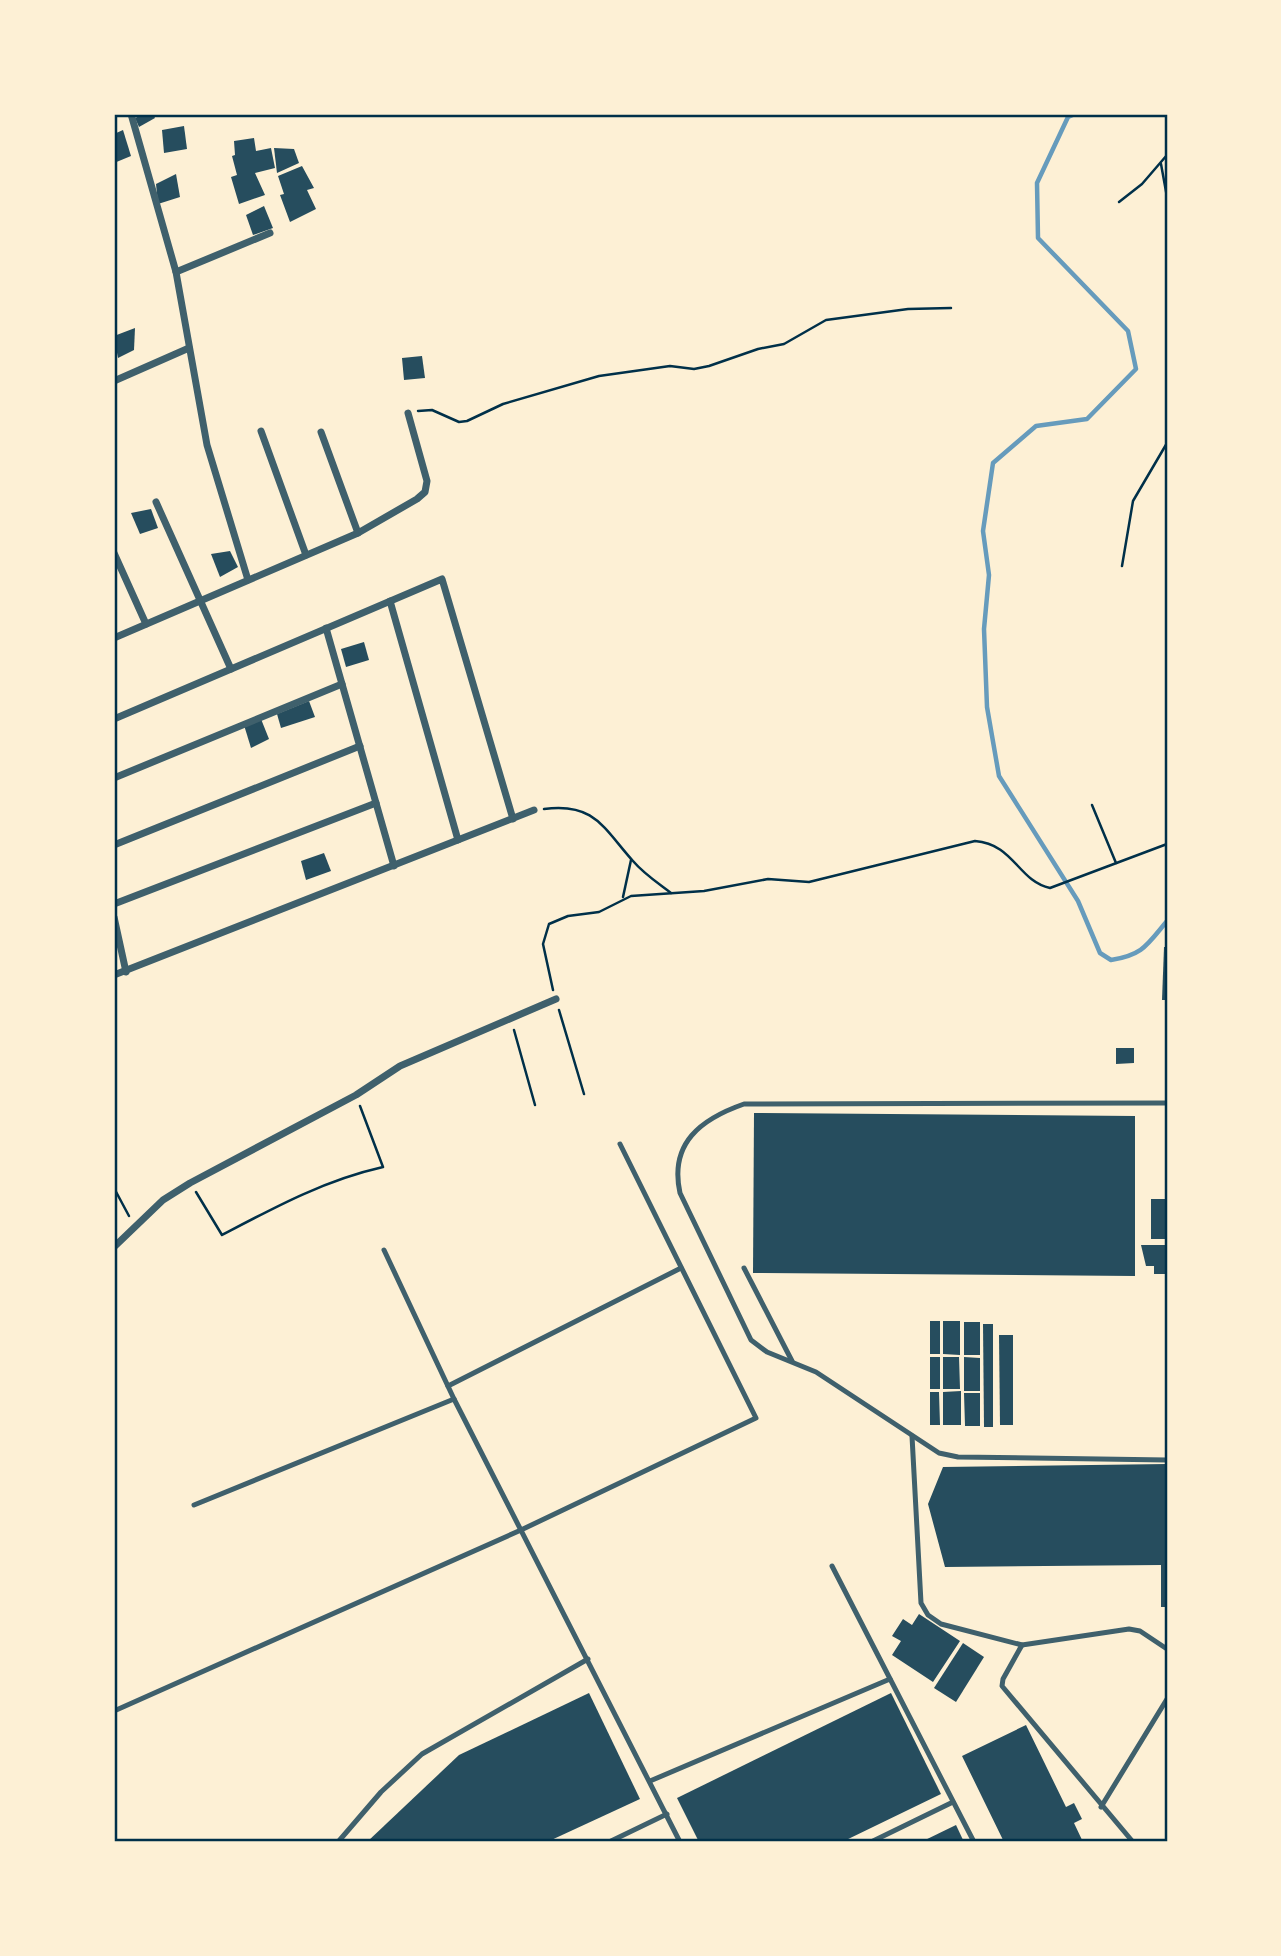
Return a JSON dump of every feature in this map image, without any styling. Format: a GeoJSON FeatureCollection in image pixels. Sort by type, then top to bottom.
{"type":"FeatureCollection","features":[{"type":"Feature","properties":{"kind":"street"},"geometry":{"type":"LineString","coordinates":[[131,114],[176,272],[207,445],[248,580]]}},
{"type":"Feature","properties":{"kind":"street"},"geometry":{"type":"LineString","coordinates":[[176,272],[270,233]]}},
{"type":"Feature","properties":{"kind":"street"},"geometry":{"type":"LineString","coordinates":[[114,382],[188,348]]}},
{"type":"Feature","properties":{"kind":"street"},"geometry":{"type":"LineString","coordinates":[[114,638],[358,533],[425,492],[427,481],[408,413]]}},
{"type":"Feature","properties":{"kind":"street"},"geometry":{"type":"LineString","coordinates":[[261,431],[306,555]]}},
{"type":"Feature","properties":{"kind":"street"},"geometry":{"type":"LineString","coordinates":[[321,432],[358,533]]}},
{"type":"Feature","properties":{"kind":"street"},"geometry":{"type":"LineString","coordinates":[[156,502],[231,669]]}},
{"type":"Feature","properties":{"kind":"street"},"geometry":{"type":"LineString","coordinates":[[114,553],[146,624]]}},
{"type":"Feature","properties":{"kind":"street"},"geometry":{"type":"LineString","coordinates":[[114,719],[442,579],[513,819]]}},
{"type":"Feature","properties":{"kind":"street"},"geometry":{"type":"LineString","coordinates":[[390,601],[458,840]]}},
{"type":"Feature","properties":{"kind":"street"},"geometry":{"type":"LineString","coordinates":[[327,628],[394,866]]}},
{"type":"Feature","properties":{"kind":"street"},"geometry":{"type":"LineString","coordinates":[[114,778],[342,684]]}},
{"type":"Feature","properties":{"kind":"street"},"geometry":{"type":"LineString","coordinates":[[114,845],[360,746]]}},
{"type":"Feature","properties":{"kind":"street"},"geometry":{"type":"LineString","coordinates":[[114,904],[376,803]]}},
{"type":"Feature","properties":{"kind":"street"},"geometry":{"type":"LineString","coordinates":[[114,975],[534,810]]}},
{"type":"Feature","properties":{"kind":"street"},"geometry":{"type":"LineString","coordinates":[[114,917],[126,972]]}},
{"type":"Feature","properties":{"kind":"street"},"geometry":{"type":"LineString","coordinates":[[114,1247],[163,1200],[356,1095],[400,1066],[556,999]]}},
{"type":"Feature","properties":{"kind":"lane"},"geometry":{"type":"LineString","coordinates":[[1167,1103],[744,1104],[719,1113],[701,1124],[678,1159],[677,1175],[680,1193],[751,1340],[767,1352],[816,1373],[939,1453],[958,1457],[1167,1460]]}},
{"type":"Feature","properties":{"kind":"lane"},"geometry":{"type":"LineString","coordinates":[[114,1711],[522,1530],[756,1418],[620,1144]]}},
{"type":"Feature","properties":{"kind":"lane"},"geometry":{"type":"LineString","coordinates":[[384,1250],[454,1399],[680,1842]]}},
{"type":"Feature","properties":{"kind":"lane"},"geometry":{"type":"LineString","coordinates":[[448,1386],[681,1268]]}},
{"type":"Feature","properties":{"kind":"lane"},"geometry":{"type":"LineString","coordinates":[[744,1268],[792,1361]]}},
{"type":"Feature","properties":{"kind":"lane"},"geometry":{"type":"LineString","coordinates":[[194,1505],[454,1399]]}},
{"type":"Feature","properties":{"kind":"lane"},"geometry":{"type":"LineString","coordinates":[[912,1436],[921,1603],[928,1615],[941,1624],[1022,1645],[1129,1629],[1140,1631],[1167,1649]]}},
{"type":"Feature","properties":{"kind":"lane"},"geometry":{"type":"LineString","coordinates":[[832,1566],[974,1842]]}},
{"type":"Feature","properties":{"kind":"lane"},"geometry":{"type":"LineString","coordinates":[[1022,1645],[1003,1679],[1002,1686],[1133,1842]]}},
{"type":"Feature","properties":{"kind":"lane"},"geometry":{"type":"LineString","coordinates":[[338,1842],[381,1792],[422,1754],[588,1659]]}},
{"type":"Feature","properties":{"kind":"lane"},"geometry":{"type":"LineString","coordinates":[[650,1781],[890,1679]]}},
{"type":"Feature","properties":{"kind":"lane"},"geometry":{"type":"LineString","coordinates":[[1101,1807],[1167,1699]]}},
{"type":"Feature","properties":{"kind":"lane"},"geometry":{"type":"LineString","coordinates":[[871,1842],[953,1802]]}},
{"type":"Feature","properties":{"kind":"lane"},"geometry":{"type":"LineString","coordinates":[[609,1842],[667,1814]]}},
{"type":"Feature","properties":{"kind":"path"},"geometry":{"type":"LineString","coordinates":[[1119,202],[1161,164],[1167,155]]}},
{"type":"Feature","properties":{"kind":"path"},"geometry":{"type":"LineString","coordinates":[[1161,164],[1167,197]]}},
{"type":"Feature","properties":{"kind":"path"},"geometry":{"type":"LineString","coordinates":[[408,413],[432,410],[459,422],[467,421],[503,404],[599,376],[670,366],[694,369],[709,366],[758,348],[785,344],[825,320],[908,309],[951,308]]}},
{"type":"Feature","properties":{"kind":"path"},"geometry":{"type":"LineString","coordinates":[[1122,566],[1133,501],[1167,443]]}},
{"type":"Feature","properties":{"kind":"path"},"geometry":{"type":"LineString","coordinates":[[1092,805],[1117,864]]}},
{"type":"Feature","properties":{"kind":"path"},"geometry":{"type":"LineString","coordinates":[[534,810],[568,807],[589,814],[608,829],[631,860],[671,893]]}},
{"type":"Feature","properties":{"kind":"path"},"geometry":{"type":"LineString","coordinates":[[584,1094],[543,944],[549,924],[568,916],[599,912],[622,899],[704,891],[768,879],[809,882],[975,841],[1000,847],[1037,884],[1050,888],[1072,882],[1167,844]]}},
{"type":"Feature","properties":{"kind":"path"},"geometry":{"type":"LineString","coordinates":[[622,899],[631,860]]}},
{"type":"Feature","properties":{"kind":"path"},"geometry":{"type":"LineString","coordinates":[[511,1020],[535,1105]]}},
{"type":"Feature","properties":{"kind":"path"},"geometry":{"type":"LineString","coordinates":[[190,1184],[222,1235],[303,1193],[357,1172],[383,1167],[356,1095]]}},
{"type":"Feature","properties":{"kind":"path"},"geometry":{"type":"LineString","coordinates":[[114,1188],[135,1227]]}},
{"type":"Feature","properties":{"kind":"building"},"geometry":{"type":"Polygon","coordinates":[[[153,114],[155,118],[139,127],[135,118],[153,114]]]}},
{"type":"Feature","properties":{"kind":"building"},"geometry":{"type":"Polygon","coordinates":[[[184,126],[187,149],[164,153],[162,130],[184,126]]]}},
{"type":"Feature","properties":{"kind":"building"},"geometry":{"type":"Polygon","coordinates":[[[123,130],[131,156],[114,163],[114,134],[123,130]]]}},
{"type":"Feature","properties":{"kind":"building"},"geometry":{"type":"Polygon","coordinates":[[[254,138],[256,151],[271,148],[275,168],[255,173],[265,195],[239,204],[231,177],[237,175],[232,156],[235,155],[234,141],[254,138]]]}},
{"type":"Feature","properties":{"kind":"building"},"geometry":{"type":"Polygon","coordinates":[[[274,148],[294,149],[299,163],[277,173],[274,148]]]}},
{"type":"Feature","properties":{"kind":"building"},"geometry":{"type":"Polygon","coordinates":[[[302,166],[314,188],[307,190],[316,209],[290,222],[280,195],[284,194],[278,176],[302,166]]]}},
{"type":"Feature","properties":{"kind":"building"},"geometry":{"type":"Polygon","coordinates":[[[176,174],[180,197],[158,204],[156,184],[176,174]]]}},
{"type":"Feature","properties":{"kind":"building"},"geometry":{"type":"Polygon","coordinates":[[[264,206],[273,228],[253,235],[246,215],[264,206]]]}},
{"type":"Feature","properties":{"kind":"building"},"geometry":{"type":"Polygon","coordinates":[[[135,328],[134,350],[118,358],[114,336],[135,328]]]}},
{"type":"Feature","properties":{"kind":"building"},"geometry":{"type":"Polygon","coordinates":[[[422,356],[425,378],[404,380],[402,358],[422,356]]]}},
{"type":"Feature","properties":{"kind":"building"},"geometry":{"type":"Polygon","coordinates":[[[151,509],[158,528],[140,534],[131,513],[151,509]]]}},
{"type":"Feature","properties":{"kind":"building"},"geometry":{"type":"Polygon","coordinates":[[[230,551],[238,567],[220,577],[211,554],[230,551]]]}},
{"type":"Feature","properties":{"kind":"building"},"geometry":{"type":"Polygon","coordinates":[[[364,642],[369,660],[346,667],[341,649],[364,642]]]}},
{"type":"Feature","properties":{"kind":"building"},"geometry":{"type":"Polygon","coordinates":[[[309,701],[315,717],[281,728],[277,714],[309,701]]]}},
{"type":"Feature","properties":{"kind":"building"},"geometry":{"type":"Polygon","coordinates":[[[261,719],[269,739],[251,748],[244,725],[261,719]]]}},
{"type":"Feature","properties":{"kind":"building"},"geometry":{"type":"Polygon","coordinates":[[[324,853],[331,871],[306,880],[301,861],[324,853]]]}},
{"type":"Feature","properties":{"kind":"building"},"geometry":{"type":"Polygon","coordinates":[[[1164,947],[1167,947],[1167,1000],[1162,1000],[1164,947]]]}},
{"type":"Feature","properties":{"kind":"building"},"geometry":{"type":"Polygon","coordinates":[[[1116,1048],[1134,1048],[1134,1063],[1116,1064],[1116,1048]]]}},
{"type":"Feature","properties":{"kind":"building"},"geometry":{"type":"Polygon","coordinates":[[[754,1113],[1135,1116],[1135,1276],[753,1273],[754,1113]]]}},
{"type":"Feature","properties":{"kind":"building"},"geometry":{"type":"Polygon","coordinates":[[[1151,1199],[1167,1199],[1167,1239],[1151,1239],[1151,1199]]]}},
{"type":"Feature","properties":{"kind":"building"},"geometry":{"type":"Polygon","coordinates":[[[1141,1245],[1167,1245],[1167,1274],[1154,1274],[1154,1266],[1146,1266],[1141,1245]]]}},
{"type":"Feature","properties":{"kind":"building"},"geometry":{"type":"Polygon","coordinates":[[[930,1321],[940,1321],[940,1354],[930,1354],[930,1321]]]}},
{"type":"Feature","properties":{"kind":"building"},"geometry":{"type":"Polygon","coordinates":[[[943,1321],[960,1321],[960,1355],[943,1354],[943,1321]]]}},
{"type":"Feature","properties":{"kind":"building"},"geometry":{"type":"Polygon","coordinates":[[[964,1322],[980,1322],[980,1355],[964,1355],[964,1322]]]}},
{"type":"Feature","properties":{"kind":"building"},"geometry":{"type":"Polygon","coordinates":[[[983,1324],[993,1324],[993,1427],[984,1427],[983,1324]]]}},
{"type":"Feature","properties":{"kind":"building"},"geometry":{"type":"Polygon","coordinates":[[[999,1335],[1013,1335],[1013,1425],[1000,1425],[999,1335]]]}},
{"type":"Feature","properties":{"kind":"building"},"geometry":{"type":"Polygon","coordinates":[[[930,1357],[940,1357],[940,1389],[930,1389],[930,1357]]]}},
{"type":"Feature","properties":{"kind":"building"},"geometry":{"type":"Polygon","coordinates":[[[943,1357],[959,1357],[960,1389],[943,1389],[943,1357]]]}},
{"type":"Feature","properties":{"kind":"building"},"geometry":{"type":"Polygon","coordinates":[[[964,1357],[980,1358],[980,1391],[964,1391],[964,1357]]]}},
{"type":"Feature","properties":{"kind":"building"},"geometry":{"type":"Polygon","coordinates":[[[961,1391],[961,1425],[943,1425],[943,1392],[961,1391]]]}},
{"type":"Feature","properties":{"kind":"building"},"geometry":{"type":"Polygon","coordinates":[[[930,1392],[939,1392],[940,1425],[930,1425],[930,1392]]]}},
{"type":"Feature","properties":{"kind":"building"},"geometry":{"type":"Polygon","coordinates":[[[964,1393],[980,1393],[980,1426],[965,1426],[964,1393]]]}},
{"type":"Feature","properties":{"kind":"building"},"geometry":{"type":"Polygon","coordinates":[[[1167,1464],[1167,1607],[1161,1607],[1161,1565],[945,1567],[928,1504],[943,1467],[1167,1464]]]}},
{"type":"Feature","properties":{"kind":"building"},"geometry":{"type":"Polygon","coordinates":[[[919,1614],[960,1641],[933,1682],[892,1655],[901,1641],[892,1636],[903,1619],[912,1625],[919,1614]]]}},
{"type":"Feature","properties":{"kind":"building"},"geometry":{"type":"Polygon","coordinates":[[[963,1643],[984,1657],[956,1702],[934,1688],[963,1643]]]}},
{"type":"Feature","properties":{"kind":"building"},"geometry":{"type":"Polygon","coordinates":[[[589,1693],[640,1799],[547,1842],[367,1842],[459,1755],[589,1693]]]}},
{"type":"Feature","properties":{"kind":"building"},"geometry":{"type":"Polygon","coordinates":[[[891,1693],[941,1794],[842,1842],[699,1842],[677,1798],[891,1693]]]}},
{"type":"Feature","properties":{"kind":"building"},"geometry":{"type":"Polygon","coordinates":[[[1026,1725],[1066,1807],[1074,1803],[1082,1819],[1074,1823],[1083,1842],[1004,1842],[962,1756],[1026,1725]]]}},
{"type":"Feature","properties":{"kind":"building"},"geometry":{"type":"Polygon","coordinates":[[[956,1825],[964,1842],[921,1842],[956,1825]]]}},
{"type":"Feature","properties":{"kind":"waterway"},"geometry":{"type":"LineString","coordinates":[[1075,114],[1068,117],[1037,183],[1038,238],[1128,331],[1136,369],[1087,419],[1036,426],[993,463],[983,531],[989,575],[984,629],[987,707],[999,776],[1078,901],[1100,953],[1111,960],[1138,952],[1167,921]]}}]}
